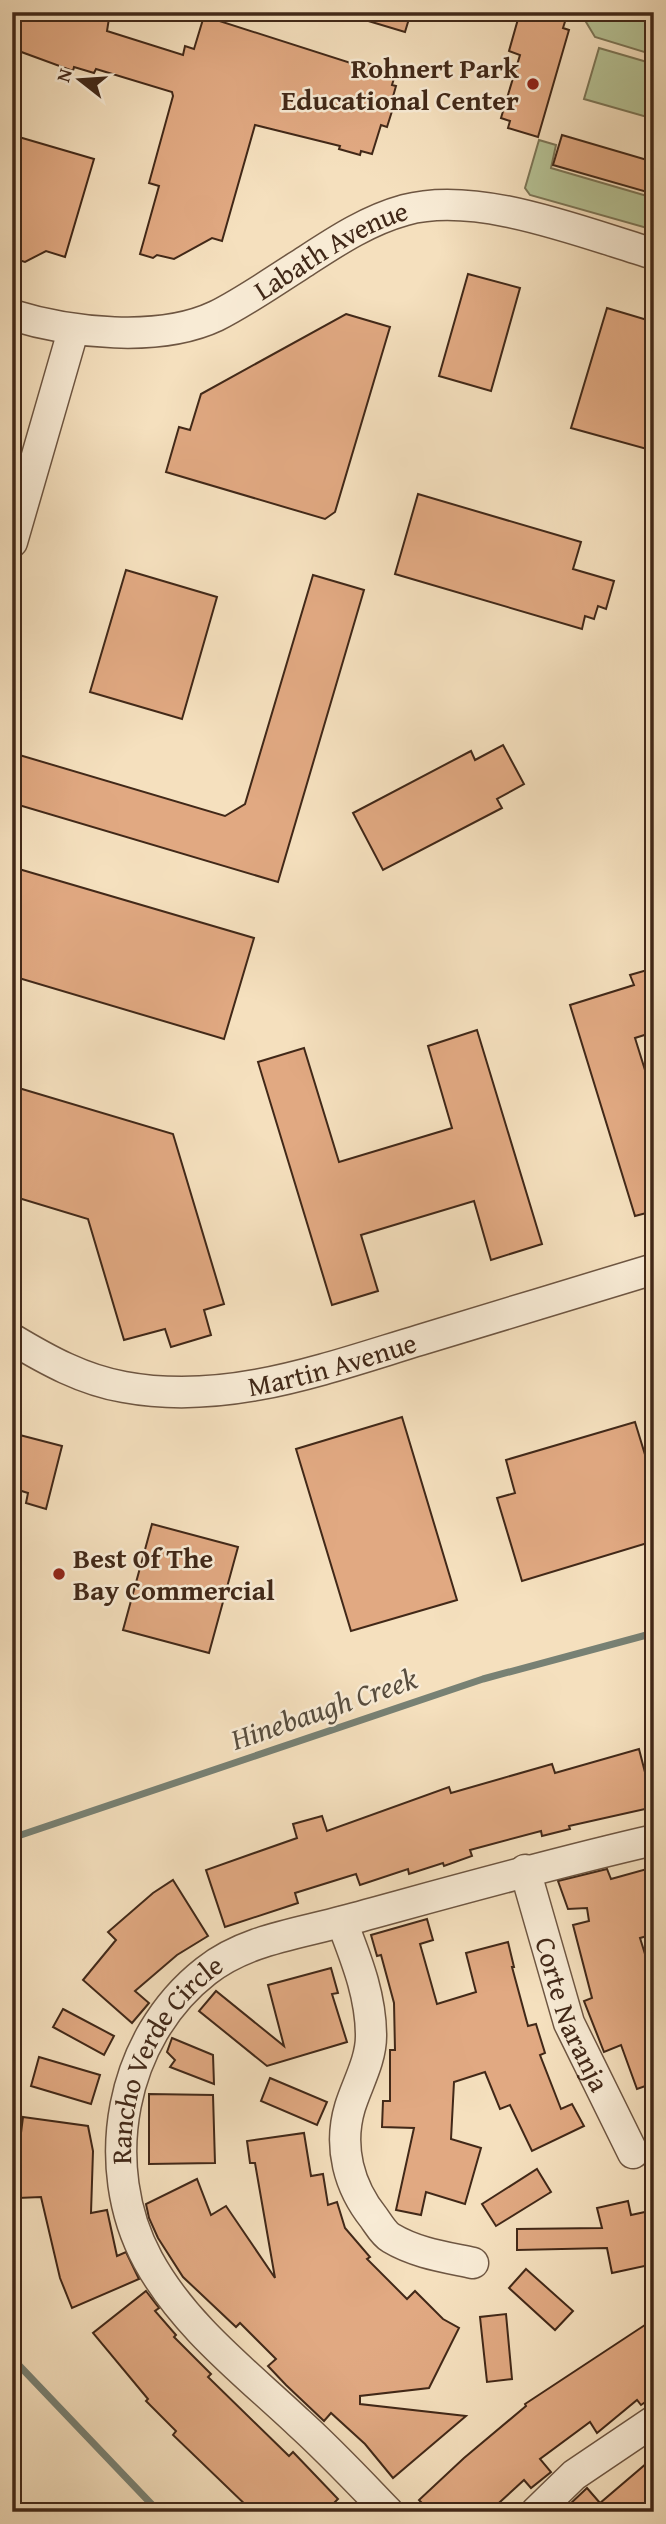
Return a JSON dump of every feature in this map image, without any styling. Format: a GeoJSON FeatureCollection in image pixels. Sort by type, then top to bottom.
{"type":"FeatureCollection","features":[{"type":"Feature","properties":{"kind":"street","name":"Labath Avenue"},"geometry":{"type":"LineString","coordinates":[[12,316],[73,331],[124,333],[169,328],[214,317],[361,225],[407,209],[452,204],[504,211],[654,254]]}},
{"type":"Feature","properties":{"kind":"street"},"geometry":{"type":"LineString","coordinates":[[12,542],[73,331]]}},
{"type":"Feature","properties":{"kind":"street","name":"Martin Avenue"},"geometry":{"type":"LineString","coordinates":[[12,1339],[73,1372],[123,1387],[176,1392],[231,1391],[315,1372],[654,1269]]}},
{"type":"Feature","properties":{"kind":"street","name":"Rancho Verde Circle"},"geometry":{"type":"LineString","coordinates":[[388,2512],[302,2426],[214,2345],[178,2304],[148,2260],[127,2210],[119,2156],[122,2118],[146,2045],[166,2012],[206,1970],[257,1942],[342,1922],[525,1870],[654,1840]]}},
{"type":"Feature","properties":{"kind":"street","name":"Corte Naranja"},"geometry":{"type":"LineString","coordinates":[[525,1870],[569,2023],[633,2153]]}},
{"type":"Feature","properties":{"kind":"street"},"geometry":{"type":"LineString","coordinates":[[342,1922],[367,1993],[371,2038],[362,2080],[350,2108],[346,2136],[347,2170],[361,2201],[388,2237],[425,2253],[473,2263]]}},
{"type":"Feature","properties":{"kind":"street"},"geometry":{"type":"LineString","coordinates":[[536,2512],[574,2475],[654,2421]]}},
{"type":"Feature","properties":{"kind":"green space"},"geometry":{"type":"Polygon","coordinates":[[[580,12],[654,12],[654,55],[595,37],[580,12]]]}},
{"type":"Feature","properties":{"kind":"green space"},"geometry":{"type":"Polygon","coordinates":[[[599,48],[654,64],[654,119],[584,99],[599,48]]]}},
{"type":"Feature","properties":{"kind":"green space"},"geometry":{"type":"Polygon","coordinates":[[[539,140],[556,145],[551,168],[654,198],[654,230],[530,195],[525,188],[539,140]]]}},
{"type":"Feature","properties":{"kind":"building"},"geometry":{"type":"Polygon","coordinates":[[[12,12],[110,12],[107,31],[183,55],[185,46],[194,49],[204,16],[363,67],[364,62],[384,68],[383,72],[395,75],[392,85],[396,86],[390,107],[393,108],[387,127],[381,125],[372,154],[361,151],[360,155],[339,149],[340,146],[255,125],[222,241],[212,238],[174,259],[157,255],[153,258],[140,254],[159,186],[149,183],[172,92],[96,69],[94,73],[74,67],[73,71],[16,50],[17,46],[12,45],[12,12]]]}},
{"type":"Feature","properties":{"kind":"building"},"geometry":{"type":"Polygon","coordinates":[[[356,12],[411,12],[405,32],[355,17],[356,12]]]}},
{"type":"Feature","properties":{"kind":"building"},"geometry":{"type":"Polygon","coordinates":[[[520,12],[568,12],[563,28],[569,30],[538,137],[508,128],[510,121],[501,118],[520,55],[509,51],[520,12]]]}},
{"type":"Feature","properties":{"kind":"building"},"geometry":{"type":"Polygon","coordinates":[[[12,135],[94,159],[65,257],[46,251],[25,262],[12,258],[12,135]]]}},
{"type":"Feature","properties":{"kind":"building"},"geometry":{"type":"Polygon","coordinates":[[[562,135],[654,162],[654,194],[553,165],[562,135]]]}},
{"type":"Feature","properties":{"kind":"building"},"geometry":{"type":"Polygon","coordinates":[[[468,274],[520,288],[491,391],[439,376],[468,274]]]}},
{"type":"Feature","properties":{"kind":"building"},"geometry":{"type":"Polygon","coordinates":[[[607,308],[654,322],[654,451],[571,428],[607,308]]]}},
{"type":"Feature","properties":{"kind":"building"},"geometry":{"type":"Polygon","coordinates":[[[346,314],[390,327],[335,512],[325,519],[166,472],[179,427],[190,430],[201,394],[346,314]]]}},
{"type":"Feature","properties":{"kind":"building"},"geometry":{"type":"Polygon","coordinates":[[[418,494],[581,542],[573,569],[614,581],[606,609],[598,606],[594,619],[585,616],[582,629],[395,574],[418,494]]]}},
{"type":"Feature","properties":{"kind":"building"},"geometry":{"type":"Polygon","coordinates":[[[126,570],[217,597],[182,719],[90,692],[126,570]]]}},
{"type":"Feature","properties":{"kind":"building"},"geometry":{"type":"Polygon","coordinates":[[[313,575],[364,590],[278,882],[12,803],[12,765],[16,754],[225,816],[245,804],[313,575]]]}},
{"type":"Feature","properties":{"kind":"building"},"geometry":{"type":"Polygon","coordinates":[[[503,745],[524,784],[497,799],[502,808],[383,870],[353,813],[471,751],[475,760],[503,745]]]}},
{"type":"Feature","properties":{"kind":"building"},"geometry":{"type":"Polygon","coordinates":[[[12,867],[254,938],[224,1039],[12,976],[12,867]]]}},
{"type":"Feature","properties":{"kind":"building"},"geometry":{"type":"Polygon","coordinates":[[[654,968],[654,1032],[635,1038],[654,1099],[654,1211],[635,1216],[570,1005],[634,985],[630,975],[654,968]]]}},
{"type":"Feature","properties":{"kind":"building"},"geometry":{"type":"Polygon","coordinates":[[[477,1030],[542,1244],[491,1260],[474,1201],[361,1235],[378,1291],[332,1305],[258,1062],[304,1048],[339,1162],[452,1128],[428,1046],[477,1030]]]}},
{"type":"Feature","properties":{"kind":"building"},"geometry":{"type":"Polygon","coordinates":[[[12,1086],[173,1134],[224,1304],[204,1310],[211,1335],[171,1347],[165,1329],[124,1340],[88,1219],[12,1196],[12,1086]]]}},
{"type":"Feature","properties":{"kind":"building"},"geometry":{"type":"Polygon","coordinates":[[[402,1417],[457,1600],[351,1631],[296,1449],[402,1417]]]}},
{"type":"Feature","properties":{"kind":"building"},"geometry":{"type":"Polygon","coordinates":[[[635,1422],[654,1484],[654,1541],[522,1581],[497,1498],[515,1493],[506,1460],[635,1422]]]}},
{"type":"Feature","properties":{"kind":"building"},"geometry":{"type":"Polygon","coordinates":[[[12,1433],[62,1446],[46,1509],[26,1503],[28,1493],[12,1488],[12,1433]]]}},
{"type":"Feature","properties":{"kind":"building"},"geometry":{"type":"Polygon","coordinates":[[[152,1524],[238,1547],[209,1653],[123,1630],[152,1524]]]}},
{"type":"Feature","properties":{"kind":"building"},"geometry":{"type":"Polygon","coordinates":[[[639,1749],[654,1807],[569,1826],[570,1829],[542,1836],[541,1831],[470,1850],[472,1856],[409,1874],[408,1869],[360,1885],[356,1874],[295,1893],[298,1903],[225,1927],[206,1870],[297,1838],[293,1824],[322,1816],[327,1831],[449,1787],[451,1793],[552,1764],[555,1773],[639,1749]]]}},
{"type":"Feature","properties":{"kind":"building"},"geometry":{"type":"Polygon","coordinates":[[[654,1867],[654,1934],[640,1938],[654,1983],[654,1991],[646,1994],[654,2013],[654,2083],[637,2089],[621,2045],[604,2052],[584,2001],[592,1998],[573,1925],[589,1921],[587,1908],[568,1909],[558,1881],[607,1869],[611,1879],[654,1867]]]}},
{"type":"Feature","properties":{"kind":"building"},"geometry":{"type":"Polygon","coordinates":[[[173,1880],[208,1936],[177,1955],[135,1991],[149,2003],[132,2023],[83,1980],[116,1940],[108,1932],[153,1893],[173,1880]]]}},
{"type":"Feature","properties":{"kind":"building"},"geometry":{"type":"Polygon","coordinates":[[[427,1919],[433,1940],[420,1944],[437,2004],[476,1992],[466,1953],[508,1942],[528,2026],[536,2024],[545,2053],[540,2055],[561,2109],[572,2104],[584,2126],[532,2151],[510,2105],[500,2109],[485,2072],[454,2082],[451,2139],[481,2148],[465,2204],[426,2192],[421,2215],[396,2210],[414,2128],[382,2127],[383,2101],[390,2101],[390,2050],[395,2050],[394,2003],[381,1955],[377,1956],[371,1935],[427,1919]]]}},
{"type":"Feature","properties":{"kind":"building"},"geometry":{"type":"Polygon","coordinates":[[[331,1968],[338,1993],[332,1994],[347,2042],[267,2066],[199,2011],[216,1991],[284,2046],[268,1985],[331,1968]]]}},
{"type":"Feature","properties":{"kind":"building"},"geometry":{"type":"Polygon","coordinates":[[[63,2009],[114,2036],[104,2055],[53,2027],[63,2009]]]}},
{"type":"Feature","properties":{"kind":"building"},"geometry":{"type":"Polygon","coordinates":[[[172,2038],[213,2055],[214,2084],[170,2067],[175,2060],[167,2052],[172,2038]]]}},
{"type":"Feature","properties":{"kind":"building"},"geometry":{"type":"Polygon","coordinates":[[[39,2057],[100,2075],[91,2104],[31,2086],[39,2057]]]}},
{"type":"Feature","properties":{"kind":"building"},"geometry":{"type":"Polygon","coordinates":[[[270,2078],[327,2102],[317,2125],[261,2101],[270,2078]]]}},
{"type":"Feature","properties":{"kind":"building"},"geometry":{"type":"Polygon","coordinates":[[[149,2094],[213,2095],[215,2163],[149,2164],[149,2094]]]}},
{"type":"Feature","properties":{"kind":"building"},"geometry":{"type":"Polygon","coordinates":[[[23,2117],[88,2126],[93,2151],[91,2213],[107,2210],[117,2256],[126,2252],[139,2279],[72,2308],[60,2278],[41,2197],[18,2198],[17,2164],[23,2117]]]}},
{"type":"Feature","properties":{"kind":"building"},"geometry":{"type":"Polygon","coordinates":[[[304,2133],[311,2176],[323,2174],[328,2205],[337,2202],[345,2228],[370,2257],[367,2259],[407,2299],[415,2291],[443,2319],[459,2328],[429,2388],[360,2396],[360,2404],[466,2416],[393,2478],[365,2444],[331,2413],[324,2421],[286,2385],[268,2366],[276,2359],[240,2323],[236,2327],[183,2277],[158,2238],[149,2218],[146,2204],[197,2179],[211,2215],[226,2206],[275,2278],[255,2163],[250,2163],[247,2141],[304,2133]]]}},
{"type":"Feature","properties":{"kind":"building"},"geometry":{"type":"Polygon","coordinates":[[[537,2169],[551,2192],[496,2226],[482,2204],[537,2169]]]}},
{"type":"Feature","properties":{"kind":"building"},"geometry":{"type":"Polygon","coordinates":[[[628,2201],[631,2215],[654,2210],[654,2264],[612,2273],[607,2248],[517,2250],[517,2229],[602,2228],[597,2208],[628,2201]]]}},
{"type":"Feature","properties":{"kind":"building"},"geometry":{"type":"Polygon","coordinates":[[[526,2269],[573,2311],[555,2330],[509,2288],[526,2269]]]}},
{"type":"Feature","properties":{"kind":"building"},"geometry":{"type":"Polygon","coordinates":[[[146,2291],[159,2308],[155,2311],[176,2335],[174,2337],[211,2374],[208,2377],[289,2456],[293,2452],[338,2499],[325,2512],[253,2512],[173,2435],[176,2431],[146,2401],[148,2399],[93,2333],[146,2291]]]}},
{"type":"Feature","properties":{"kind":"building"},"geometry":{"type":"Polygon","coordinates":[[[506,2314],[512,2379],[487,2382],[480,2317],[506,2314]]]}},
{"type":"Feature","properties":{"kind":"building"},"geometry":{"type":"Polygon","coordinates":[[[654,2319],[654,2396],[641,2405],[637,2400],[597,2433],[590,2422],[540,2459],[551,2472],[531,2488],[524,2480],[489,2512],[430,2512],[419,2500],[526,2406],[525,2404],[654,2319]]]}},
{"type":"Feature","properties":{"kind":"building"},"geometry":{"type":"Polygon","coordinates":[[[647,2463],[654,2472],[654,2512],[577,2512],[570,2504],[587,2488],[600,2503],[647,2463]]]}},
{"type":"Feature","properties":{"kind":"waterway","name":"Hinebaugh Creek"},"geometry":{"type":"LineString","coordinates":[[12,1838],[483,1679],[654,1633]]}},
{"type":"Feature","properties":{"kind":"waterway"},"geometry":{"type":"LineString","coordinates":[[12,2358],[159,2512]]}},
{"type":"Feature","properties":{"kind":"place","name":"Rohnert Park Educational Center"},"geometry":{"type":"Point","coordinates":[533,84]}},
{"type":"Feature","properties":{"kind":"place","name":"Best Of The Bay Commercial"},"geometry":{"type":"Point","coordinates":[59,1574]}}]}
